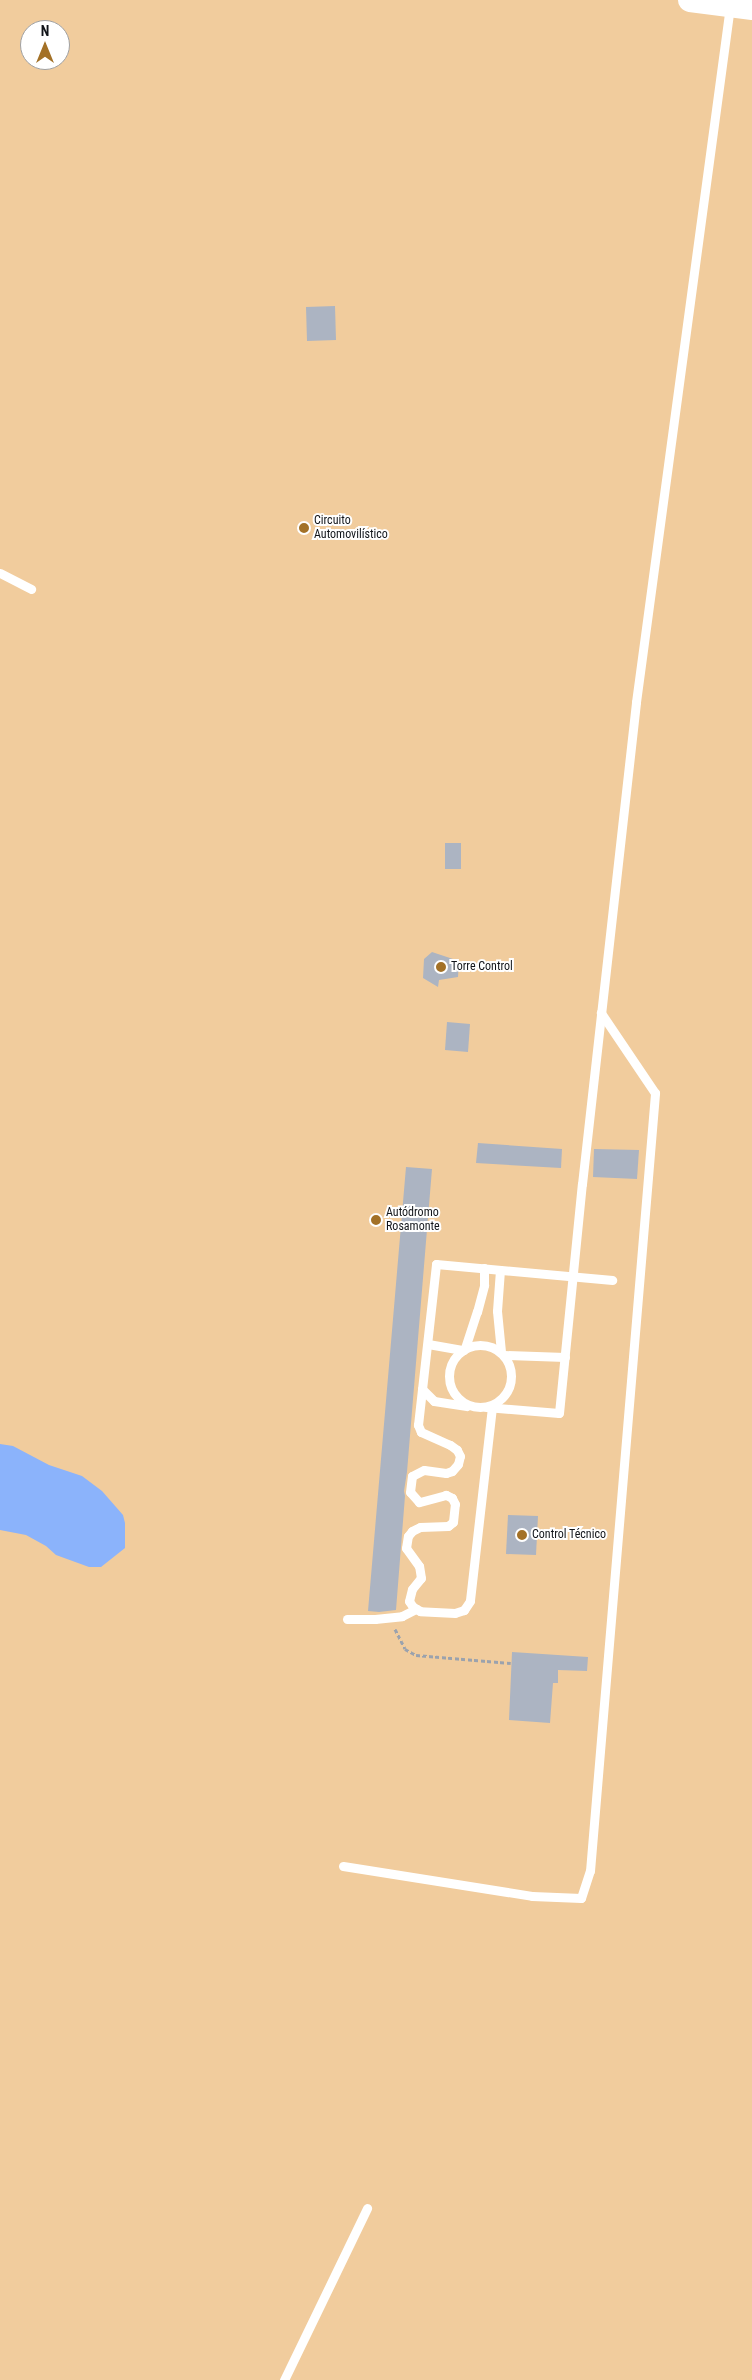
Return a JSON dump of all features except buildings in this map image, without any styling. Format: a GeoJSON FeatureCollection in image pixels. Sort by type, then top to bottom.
{"type":"FeatureCollection","features":[{"type":"Feature","properties":{"kind":"main road"},"geometry":{"type":"LineString","coordinates":[[690,0],[741,7]]}},
{"type":"Feature","properties":{"kind":"lane"},"geometry":{"type":"LineString","coordinates":[[422,1389],[434,1401],[559,1413],[636,702],[741,7]]}},
{"type":"Feature","properties":{"kind":"lane"},"geometry":{"type":"LineString","coordinates":[[0,573],[31,589]]}},
{"type":"Feature","properties":{"kind":"lane"},"geometry":{"type":"LineString","coordinates":[[343,1866],[532,1896],[581,1898],[590,1871],[655,1093],[601,1013]]}},
{"type":"Feature","properties":{"kind":"lane"},"geometry":{"type":"LineString","coordinates":[[416,1609],[409,1601],[410,1594],[421,1578],[421,1572],[406,1548],[408,1536],[412,1531],[420,1527],[448,1526],[453,1522],[455,1504],[452,1498],[446,1495],[419,1502],[413,1498],[410,1492],[412,1476],[424,1470],[446,1473],[452,1471],[458,1464],[460,1456],[457,1450],[450,1445],[421,1432],[418,1425],[436,1264],[612,1280]]}},
{"type":"Feature","properties":{"kind":"lane"},"geometry":{"type":"LineString","coordinates":[[472,1406],[459,1400],[452,1390],[448,1378],[454,1358],[464,1349],[477,1312],[484,1285],[484,1268]]}},
{"type":"Feature","properties":{"kind":"lane"},"geometry":{"type":"LineString","coordinates":[[489,1407],[502,1399],[512,1378],[510,1365],[502,1353],[497,1311],[500,1270]]}},
{"type":"Feature","properties":{"kind":"lane"},"geometry":{"type":"LineString","coordinates":[[428,1344],[464,1349],[481,1344],[502,1353],[565,1357]]}},
{"type":"Feature","properties":{"kind":"lane"},"geometry":{"type":"LineString","coordinates":[[346,1619],[402,1616],[416,1609],[437,1613],[464,1610],[470,1601],[489,1407]]}},
{"type":"Feature","properties":{"kind":"lane"},"geometry":{"type":"LineString","coordinates":[[284,2380],[368,2208]]}},
{"type":"Feature","properties":{"kind":"path"},"geometry":{"type":"LineString","coordinates":[[405,1649],[416,1655],[511,1663]]}},
{"type":"Feature","properties":{"kind":"shaded area","name":"Autódromo Rosamonte"},"geometry":{"type":"Polygon","coordinates":[[[0,0],[690,0],[752,8],[752,2380],[0,2380],[0,0]]]}},
{"type":"Feature","properties":{"kind":"water"},"geometry":{"type":"Polygon","coordinates":[[[0,1444],[13,1446],[49,1465],[82,1476],[102,1491],[123,1515],[125,1523],[125,1548],[101,1567],[89,1567],[56,1555],[46,1546],[26,1535],[0,1530],[0,1444]]]}},
{"type":"Feature","properties":{"kind":"place","name":"Circuito Automovilístico"},"geometry":{"type":"Point","coordinates":[304,528]}},
{"type":"Feature","properties":{"kind":"place","name":"Torre Control"},"geometry":{"type":"Point","coordinates":[441,967]}},
{"type":"Feature","properties":{"kind":"place","name":"Autódromo Rosamonte"},"geometry":{"type":"Point","coordinates":[376,1220]}},
{"type":"Feature","properties":{"kind":"place","name":"Control Técnico"},"geometry":{"type":"Point","coordinates":[522,1535]}}]}
